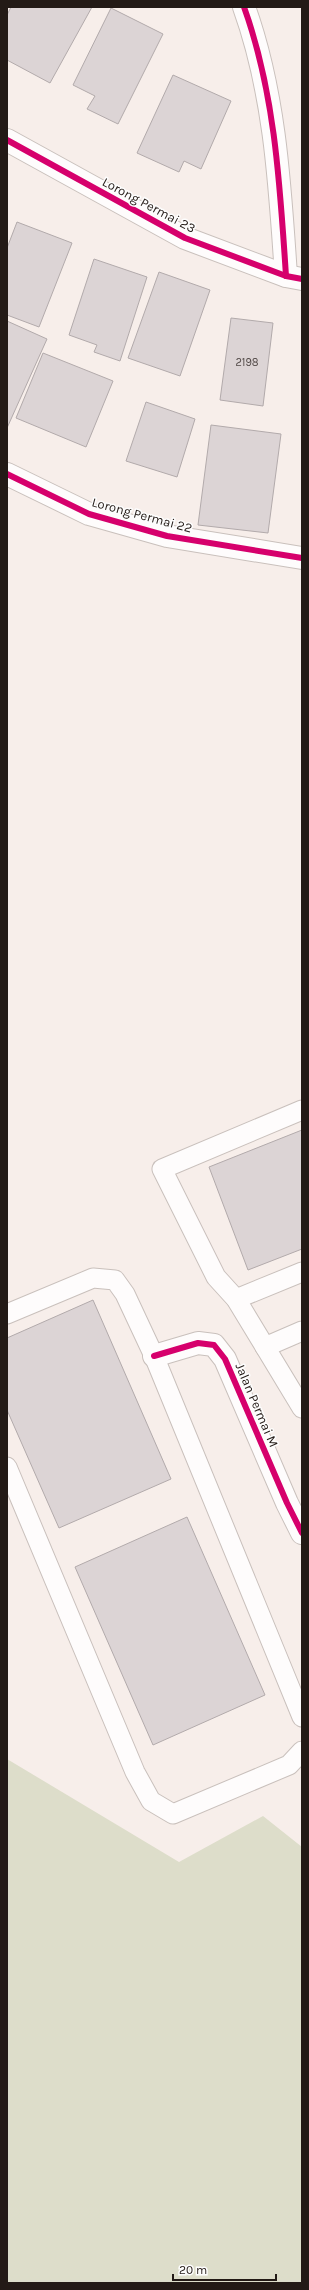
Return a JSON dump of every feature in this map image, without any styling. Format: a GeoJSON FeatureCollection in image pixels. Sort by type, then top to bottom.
{"type":"FeatureCollection","features":[{"type":"Feature","properties":{"kind":"street","name":"Lorong Permai 23"},"geometry":{"type":"LineString","coordinates":[[7,140],[185,238],[294,278],[277,155],[256,40],[244,7]]}},
{"type":"Feature","properties":{"kind":"street","name":"Lorong Permai 22"},"geometry":{"type":"LineString","coordinates":[[7,474],[89,514],[167,536],[302,558]]}},
{"type":"Feature","properties":{"kind":"street","name":"Jalan Permai M"},"geometry":{"type":"LineString","coordinates":[[154,1356],[198,1343],[214,1345],[225,1359],[287,1503],[302,1533]]}},
{"type":"Feature","properties":{"kind":"lane"},"geometry":{"type":"LineString","coordinates":[[302,1110],[162,1169],[216,1277],[236,1298],[302,1406]]}},
{"type":"Feature","properties":{"kind":"lane"},"geometry":{"type":"LineString","coordinates":[[236,1298],[302,1272]]}},
{"type":"Feature","properties":{"kind":"lane"},"geometry":{"type":"LineString","coordinates":[[7,1314],[93,1278],[115,1280],[125,1294],[154,1356],[302,1717]]}},
{"type":"Feature","properties":{"kind":"lane"},"geometry":{"type":"LineString","coordinates":[[266,1347],[302,1331]]}},
{"type":"Feature","properties":{"kind":"lane"},"geometry":{"type":"LineString","coordinates":[[7,1467],[135,1772],[151,1801],[173,1814],[289,1764],[302,1751]]}},
{"type":"Feature","properties":{"kind":"green space"},"geometry":{"type":"Polygon","coordinates":[[[7,1759],[179,1862],[263,1816],[302,1847],[302,2283],[7,2283],[7,1759]]]}},
{"type":"Feature","properties":{"kind":"building"},"geometry":{"type":"Polygon","coordinates":[[[11,7],[92,7],[50,83],[7,60],[7,15],[11,7]]]}},
{"type":"Feature","properties":{"kind":"building"},"geometry":{"type":"Polygon","coordinates":[[[111,8],[163,34],[118,124],[87,109],[95,96],[73,85],[111,8]]]}},
{"type":"Feature","properties":{"kind":"building"},"geometry":{"type":"Polygon","coordinates":[[[173,75],[231,101],[201,169],[184,161],[179,172],[137,153],[173,75]]]}},
{"type":"Feature","properties":{"kind":"building"},"geometry":{"type":"Polygon","coordinates":[[[17,222],[72,243],[39,327],[7,315],[7,248],[17,222]]]}},
{"type":"Feature","properties":{"kind":"building"},"geometry":{"type":"Polygon","coordinates":[[[94,259],[147,277],[120,361],[94,352],[97,345],[69,335],[94,259]]]}},
{"type":"Feature","properties":{"kind":"building"},"geometry":{"type":"Polygon","coordinates":[[[159,272],[210,290],[180,376],[128,358],[159,272]]]}},
{"type":"Feature","properties":{"kind":"building"},"geometry":{"type":"Polygon","coordinates":[[[231,318],[273,323],[263,406],[220,400],[231,318]]]}},
{"type":"Feature","properties":{"kind":"building"},"geometry":{"type":"Polygon","coordinates":[[[7,321],[47,339],[7,428],[7,321]]]}},
{"type":"Feature","properties":{"kind":"building"},"geometry":{"type":"Polygon","coordinates":[[[43,353],[113,381],[86,447],[16,418],[43,353]]]}},
{"type":"Feature","properties":{"kind":"building"},"geometry":{"type":"Polygon","coordinates":[[[146,402],[195,419],[177,477],[126,461],[146,402]]]}},
{"type":"Feature","properties":{"kind":"building"},"geometry":{"type":"Polygon","coordinates":[[[211,425],[281,434],[268,533],[198,525],[211,425]]]}},
{"type":"Feature","properties":{"kind":"building"},"geometry":{"type":"Polygon","coordinates":[[[302,1130],[302,1249],[248,1270],[209,1167],[302,1130]]]}},
{"type":"Feature","properties":{"kind":"building"},"geometry":{"type":"Polygon","coordinates":[[[93,1300],[171,1479],[59,1528],[7,1410],[7,1338],[93,1300]]]}},
{"type":"Feature","properties":{"kind":"building"},"geometry":{"type":"Polygon","coordinates":[[[187,1517],[265,1695],[153,1745],[75,1567],[187,1517]]]}},
{"type":"Feature","properties":{"kind":"cycle path"},"geometry":{"type":"LineString","coordinates":[[244,7],[263,73],[269,106],[278,174],[286,276]]}},
{"type":"Feature","properties":{"kind":"cycle path"},"geometry":{"type":"LineString","coordinates":[[7,140],[185,238],[286,276],[302,279]]}},
{"type":"Feature","properties":{"kind":"cycle path"},"geometry":{"type":"LineString","coordinates":[[7,474],[89,514],[167,536],[302,558]]}},
{"type":"Feature","properties":{"kind":"cycle path"},"geometry":{"type":"LineString","coordinates":[[154,1356],[198,1343],[214,1345],[225,1359],[287,1503],[302,1533]]}}]}
